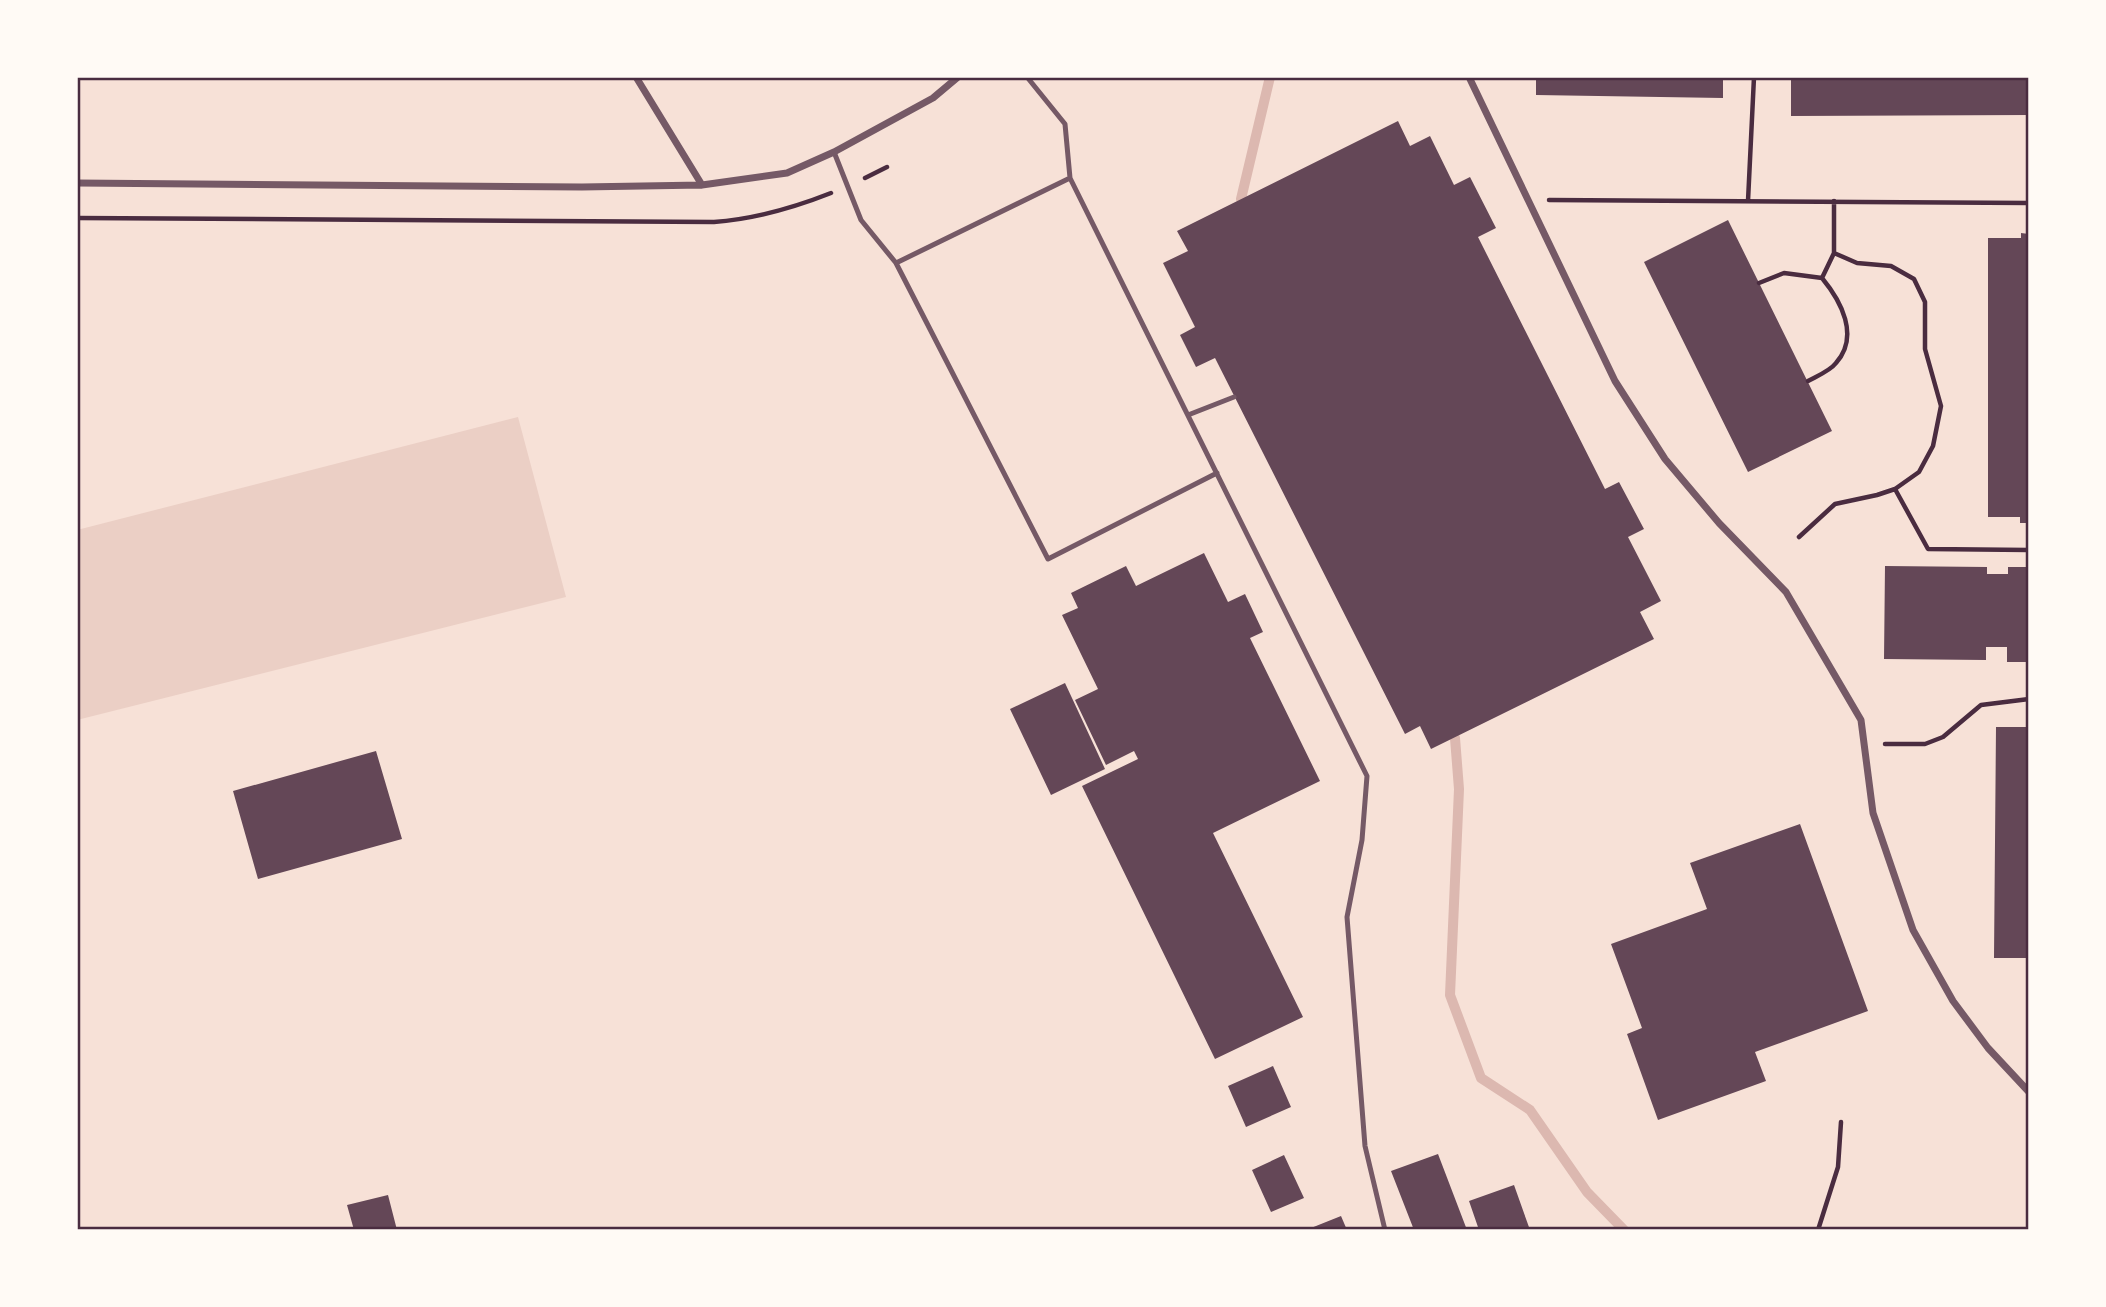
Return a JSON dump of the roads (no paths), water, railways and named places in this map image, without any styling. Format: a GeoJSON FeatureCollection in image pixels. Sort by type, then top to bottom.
{"type":"FeatureCollection","features":[{"type":"Feature","properties":{"kind":"street"},"geometry":{"type":"LineString","coordinates":[[635,77],[702,185]]}},
{"type":"Feature","properties":{"kind":"street"},"geometry":{"type":"LineString","coordinates":[[77,183],[582,187],[702,185],[787,173],[834,152],[933,98],[958,77]]}},
{"type":"Feature","properties":{"kind":"street"},"geometry":{"type":"LineString","coordinates":[[1469,77],[1622,393],[1665,459],[1719,523],[1786,592],[1861,720],[1873,813],[1913,930],[1953,1001],[1988,1048],[2029,1092]]}},
{"type":"Feature","properties":{"kind":"lane"},"geometry":{"type":"LineString","coordinates":[[1027,77],[1065,124],[1070,178],[1367,776],[1362,840],[1347,917],[1365,1146],[1385,1230]]}},
{"type":"Feature","properties":{"kind":"lane"},"geometry":{"type":"LineString","coordinates":[[834,152],[861,220],[896,262],[1048,559],[1217,473]]}},
{"type":"Feature","properties":{"kind":"lane"},"geometry":{"type":"LineString","coordinates":[[896,262],[1070,178]]}},
{"type":"Feature","properties":{"kind":"lane"},"geometry":{"type":"LineString","coordinates":[[1188,415],[1234,397]]}},
{"type":"Feature","properties":{"kind":"waterway"},"geometry":{"type":"LineString","coordinates":[[1247,212],[1241,199],[1270,77]]}},
{"type":"Feature","properties":{"kind":"waterway"},"geometry":{"type":"LineString","coordinates":[[1450,725],[1455,738],[1459,789],[1450,995],[1481,1078],[1530,1110],[1587,1192],[1624,1230]]}}]}
